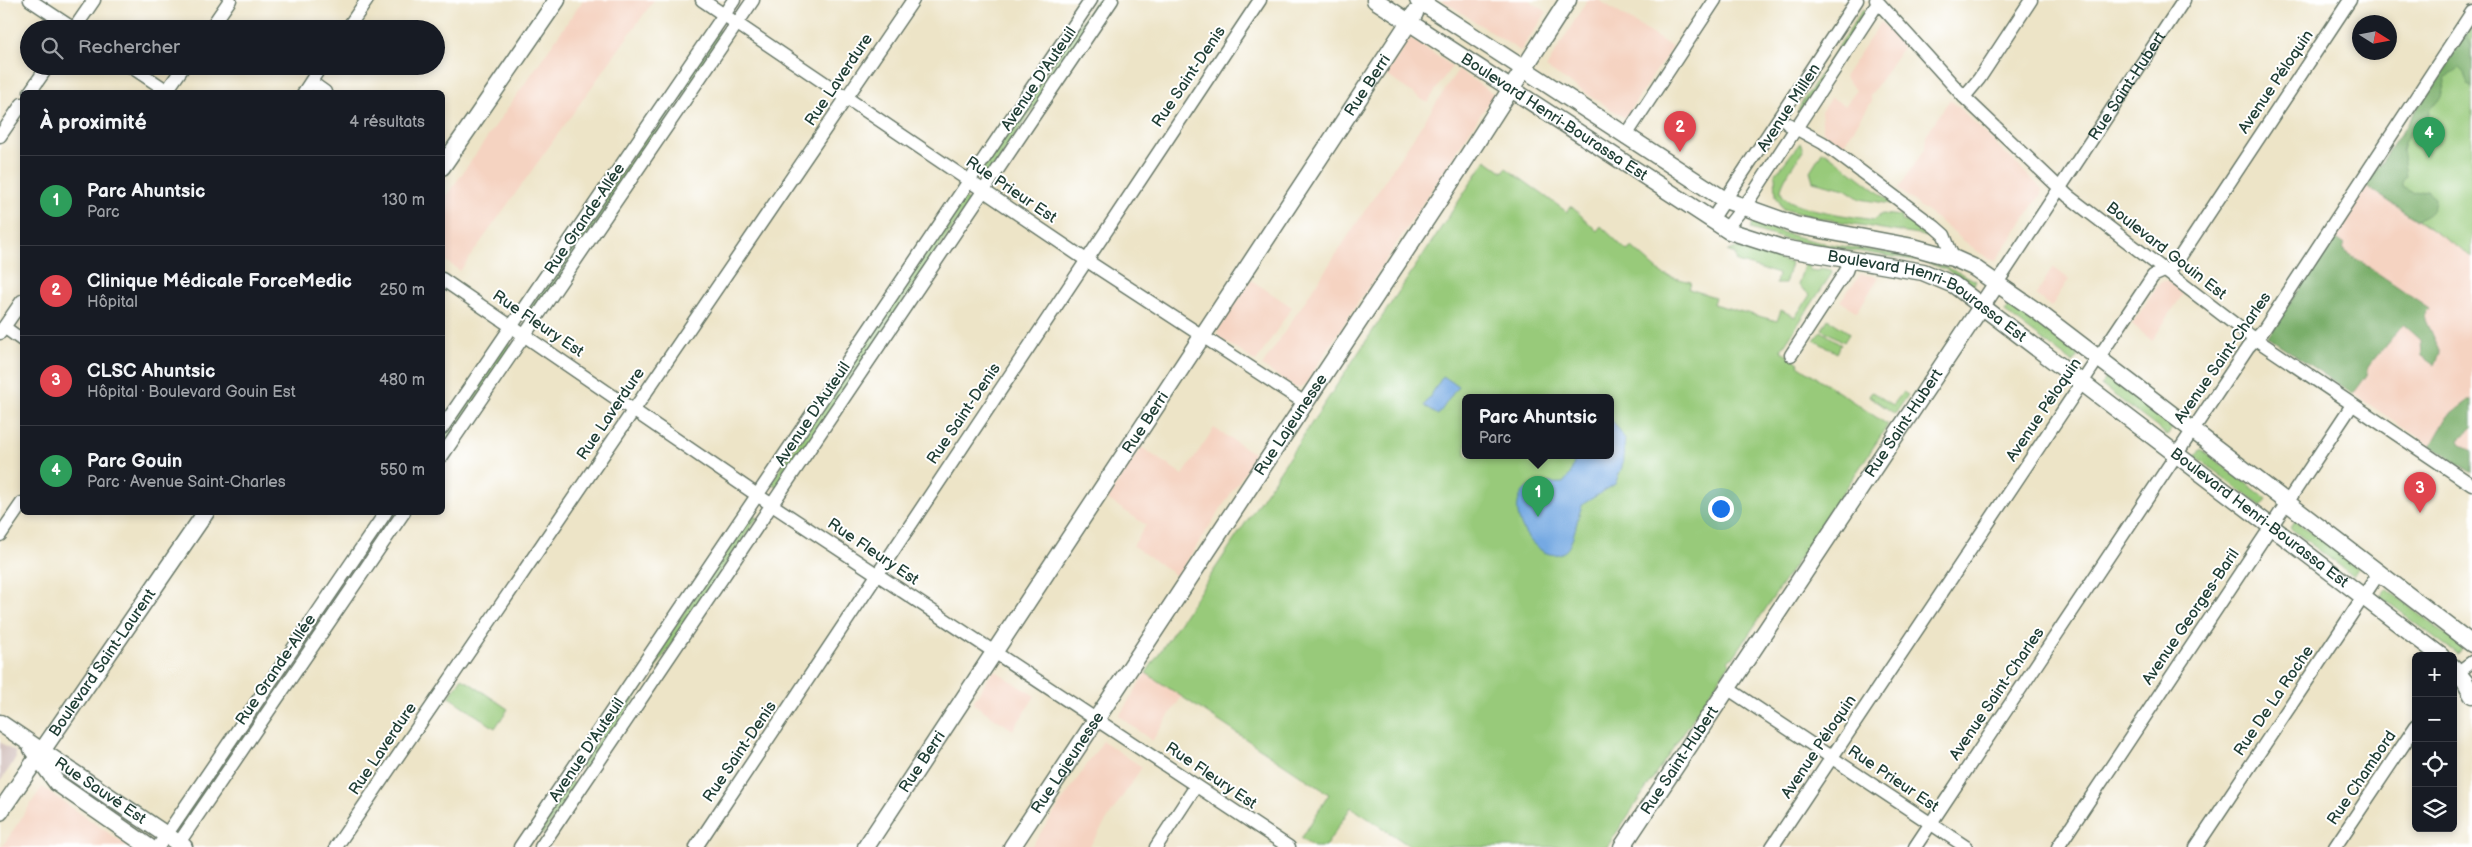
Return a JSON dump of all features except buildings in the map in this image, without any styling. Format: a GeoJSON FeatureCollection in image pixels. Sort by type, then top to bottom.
{"type":"FeatureCollection","features":[{"type":"Feature","properties":{"kind":"main road"},"geometry":{"type":"LineString","coordinates":[[445,163],[557,0]]}},
{"type":"Feature","properties":{"kind":"main road","name":"Boulevard Henri-Bourassa Est"},"geometry":{"type":"LineString","coordinates":[[1375,0],[1410,21],[1711,221],[1726,229],[1777,247],[1912,269],[1934,275],[1954,285],[2436,652]]}},
{"type":"Feature","properties":{"kind":"main road","name":"Rue Lajeunesse"},"geometry":{"type":"LineString","coordinates":[[1012,847],[1512,89],[1568,0]]}},
{"type":"Feature","properties":{"kind":"main road","name":"Boulevard Henri-Bourassa Est"},"geometry":{"type":"LineString","coordinates":[[1421,1],[1625,137],[1725,200],[1743,208],[1803,227],[1913,247],[1953,258],[1973,267],[2098,358],[2472,644]]}},
{"type":"Feature","properties":{"kind":"main road","name":"Rue Berri"},"geometry":{"type":"LineString","coordinates":[[866,847],[1410,21],[1421,1]]}},
{"type":"Feature","properties":{"kind":"main road","name":"Rue Saint-Hubert"},"geometry":{"type":"LineString","coordinates":[[1622,847],[1997,283]]}},
{"type":"Feature","properties":{"kind":"main road","name":"Boulevard Saint-Laurent"},"geometry":{"type":"LineString","coordinates":[[0,812],[35,751],[204,515]]}},
{"type":"Feature","properties":{"kind":"main road"},"geometry":{"type":"LineString","coordinates":[[2457,675],[2472,695]]}},
{"type":"Feature","properties":{"kind":"main road"},"geometry":{"type":"LineString","coordinates":[[0,723],[35,751]]}},
{"type":"Feature","properties":{"kind":"main road","name":"Rue Sauvé Est"},"geometry":{"type":"LineString","coordinates":[[35,751],[173,844]]}},
{"type":"Feature","properties":{"kind":"main road","name":"Rue Sauvé Est"},"geometry":{"type":"LineString","coordinates":[[35,751],[57,783],[150,847]]}},
{"type":"Feature","properties":{"kind":"street"},"geometry":{"type":"LineString","coordinates":[[30,0],[60,20]]}},
{"type":"Feature","properties":{"kind":"street"},"geometry":{"type":"LineString","coordinates":[[80,20],[94,0]]}},
{"type":"Feature","properties":{"kind":"street"},"geometry":{"type":"LineString","coordinates":[[216,20],[230,0]]}},
{"type":"Feature","properties":{"kind":"street"},"geometry":{"type":"LineString","coordinates":[[353,20],[367,0]]}},
{"type":"Feature","properties":{"kind":"street","name":"Rue Prieur Est"},"geometry":{"type":"LineString","coordinates":[[702,0],[1086,260],[1304,403]]}},
{"type":"Feature","properties":{"kind":"street","name":"Rue Grande-Allée"},"geometry":{"type":"LineString","coordinates":[[445,424],[734,0]]}},
{"type":"Feature","properties":{"kind":"street","name":"Rue Grande-Allée"},"geometry":{"type":"LineString","coordinates":[[445,452],[753,0]]}},
{"type":"Feature","properties":{"kind":"street","name":"Rue Laverdure"},"geometry":{"type":"LineString","coordinates":[[336,847],[913,0]]}},
{"type":"Feature","properties":{"kind":"street","name":"Avenue D'Auteuil"},"geometry":{"type":"LineString","coordinates":[[520,847],[1091,0]]}},
{"type":"Feature","properties":{"kind":"street","name":"Avenue D'Auteuil"},"geometry":{"type":"LineString","coordinates":[[541,847],[1112,0]]}},
{"type":"Feature","properties":{"kind":"street","name":"Rue Saint-Denis"},"geometry":{"type":"LineString","coordinates":[[696,847],[1260,0]]}},
{"type":"Feature","properties":{"kind":"street"},"geometry":{"type":"LineString","coordinates":[[1625,137],[1715,0]]}},
{"type":"Feature","properties":{"kind":"street","name":"Avenue Millen"},"geometry":{"type":"LineString","coordinates":[[1711,221],[1858,0]]}},
{"type":"Feature","properties":{"kind":"street"},"geometry":{"type":"LineString","coordinates":[[1964,97],[1982,75],[2032,0]]}},
{"type":"Feature","properties":{"kind":"street","name":"Rue Saint-Hubert"},"geometry":{"type":"LineString","coordinates":[[1997,283],[2184,0]]}},
{"type":"Feature","properties":{"kind":"street","name":"Avenue Péloquin"},"geometry":{"type":"LineString","coordinates":[[1772,847],[2153,276],[2176,263],[2350,0]]}},
{"type":"Feature","properties":{"kind":"street"},"geometry":{"type":"LineString","coordinates":[[2467,0],[2472,6]]}},
{"type":"Feature","properties":{"kind":"street","name":"Avenue Millen"},"geometry":{"type":"LineString","coordinates":[[1726,229],[1743,208],[1877,1]]}},
{"type":"Feature","properties":{"kind":"street","name":"Boulevard Gouin Est"},"geometry":{"type":"LineString","coordinates":[[1877,1],[1964,97],[2060,189],[2255,339],[2472,485]]}},
{"type":"Feature","properties":{"kind":"street","name":"Avenue Saint-Charles"},"geometry":{"type":"LineString","coordinates":[[1915,847],[2176,453],[2255,339],[2263,331],[2472,12]]}},
{"type":"Feature","properties":{"kind":"street"},"geometry":{"type":"LineString","coordinates":[[31,90],[42,75]]}},
{"type":"Feature","properties":{"kind":"street"},"geometry":{"type":"LineString","coordinates":[[143,75],[164,90]]}},
{"type":"Feature","properties":{"kind":"street"},"geometry":{"type":"LineString","coordinates":[[168,90],[178,75]]}},
{"type":"Feature","properties":{"kind":"street"},"geometry":{"type":"LineString","coordinates":[[307,87],[316,75]]}},
{"type":"Feature","properties":{"kind":"street"},"geometry":{"type":"LineString","coordinates":[[0,136],[20,107]]}},
{"type":"Feature","properties":{"kind":"street"},"geometry":{"type":"LineString","coordinates":[[1780,118],[1822,143],[1935,227],[1944,235],[1953,258]]}},
{"type":"Feature","properties":{"kind":"street"},"geometry":{"type":"LineString","coordinates":[[1791,356],[1846,271],[1850,260]]}},
{"type":"Feature","properties":{"kind":"street","name":"Rue Fleury Est"},"geometry":{"type":"LineString","coordinates":[[445,281],[757,495],[1289,847]]}},
{"type":"Feature","properties":{"kind":"street"},"geometry":{"type":"LineString","coordinates":[[20,303],[2,330],[20,339]]}},
{"type":"Feature","properties":{"kind":"street","name":"Avenue Georges-Baril"},"geometry":{"type":"LineString","coordinates":[[2058,847],[2352,405]]}},
{"type":"Feature","properties":{"kind":"street"},"geometry":{"type":"LineString","coordinates":[[0,535],[20,506]]}},
{"type":"Feature","properties":{"kind":"street","name":"Rue Grande-Allée"},"geometry":{"type":"LineString","coordinates":[[173,844],[384,515]]}},
{"type":"Feature","properties":{"kind":"street","name":"Rue Grande-Allée"},"geometry":{"type":"LineString","coordinates":[[173,844],[402,515]]}},
{"type":"Feature","properties":{"kind":"street","name":"Rue De La Roche"},"geometry":{"type":"LineString","coordinates":[[2196,847],[2379,572]]}},
{"type":"Feature","properties":{"kind":"street"},"geometry":{"type":"LineString","coordinates":[[2457,671],[2472,662]]}},
{"type":"Feature","properties":{"kind":"street","name":"Rue Prieur Est"},"geometry":{"type":"LineString","coordinates":[[1727,688],[1966,847]]}},
{"type":"Feature","properties":{"kind":"street","name":"Rue Chambord"},"geometry":{"type":"LineString","coordinates":[[2336,847],[2412,732]]}},
{"type":"Feature","properties":{"kind":"street"},"geometry":{"type":"LineString","coordinates":[[1156,847],[1196,786]]}},
{"type":"Feature","properties":{"kind":"shaded area"},"geometry":{"type":"Polygon","coordinates":[[[583,0],[654,0],[460,271],[445,260],[445,198],[583,0]]]}},
{"type":"Feature","properties":{"kind":"shaded area"},"geometry":{"type":"Polygon","coordinates":[[[1442,0],[1529,0],[1547,12],[1520,51],[1442,0]]]}},
{"type":"Feature","properties":{"kind":"shaded area"},"geometry":{"type":"Polygon","coordinates":[[[1587,0],[1599,0],[1672,47],[1625,118],[1546,68],[1587,0]]]}},
{"type":"Feature","properties":{"kind":"shaded area"},"geometry":{"type":"Polygon","coordinates":[[[1881,22],[1903,47],[1870,96],[1872,101],[1842,147],[1823,132],[1821,112],[1831,97],[1845,106],[1856,90],[1844,77],[1881,22]]]}},
{"type":"Feature","properties":{"kind":"shaded area"},"geometry":{"type":"Polygon","coordinates":[[[1410,38],[1452,66],[1427,103],[1386,75],[1410,38]]]}},
{"type":"Feature","properties":{"kind":"shaded area"},"geometry":{"type":"Polygon","coordinates":[[[1458,70],[1494,94],[1305,384],[1299,388],[1294,387],[1262,366],[1458,70]]]}},
{"type":"Feature","properties":{"kind":"shaded area"},"geometry":{"type":"Polygon","coordinates":[[[1950,99],[2042,189],[2040,196],[1995,262],[1977,251],[1898,189],[1925,149],[1926,135],[1950,99]]]}},
{"type":"Feature","properties":{"kind":"shaded area"},"geometry":{"type":"Polygon","coordinates":[[[2366,186],[2472,257],[2472,473],[2268,337],[2366,186]]]}},
{"type":"Feature","properties":{"kind":"shaded area"},"geometry":{"type":"Polygon","coordinates":[[[2053,267],[2069,279],[2051,307],[2036,295],[2053,267]]]}},
{"type":"Feature","properties":{"kind":"shaded area"},"geometry":{"type":"Polygon","coordinates":[[[1861,274],[1879,277],[1857,312],[1840,301],[1861,274]]]}},
{"type":"Feature","properties":{"kind":"shaded area"},"geometry":{"type":"Polygon","coordinates":[[[1251,280],[1292,307],[1256,362],[1217,336],[1218,330],[1251,280]]]}},
{"type":"Feature","properties":{"kind":"shaded area"},"geometry":{"type":"Polygon","coordinates":[[[2161,281],[2168,281],[2183,294],[2152,341],[2132,324],[2161,281]]]}},
{"type":"Feature","properties":{"kind":"shaded area"},"geometry":{"type":"Polygon","coordinates":[[[1214,428],[1256,455],[1177,576],[1133,546],[1146,525],[1107,499],[1141,447],[1183,475],[1214,428]]]}},
{"type":"Feature","properties":{"kind":"shaded area"},"geometry":{"type":"Polygon","coordinates":[[[994,670],[1035,696],[1013,730],[972,703],[994,670]]]}},
{"type":"Feature","properties":{"kind":"shaded area"},"geometry":{"type":"Polygon","coordinates":[[[1146,673],[1182,696],[1152,741],[1119,716],[1146,673]]]}},
{"type":"Feature","properties":{"kind":"shaded area"},"geometry":{"type":"Polygon","coordinates":[[[1103,741],[1142,767],[1089,847],[1031,847],[1103,741]]]}},
{"type":"Feature","properties":{"kind":"shaded area"},"geometry":{"type":"Polygon","coordinates":[[[0,742],[15,752],[16,758],[0,782],[0,742]]]}},
{"type":"Feature","properties":{"kind":"shaded area"},"geometry":{"type":"Polygon","coordinates":[[[42,787],[129,847],[2,847],[42,787]]]}},
{"type":"Feature","properties":{"kind":"green space"},"geometry":{"type":"Polygon","coordinates":[[[1096,0],[1107,0],[987,177],[980,173],[1096,0]]]}},
{"type":"Feature","properties":{"kind":"green space"},"geometry":{"type":"Polygon","coordinates":[[[1863,9],[1866,11],[1800,112],[1798,110],[1803,101],[1863,9]]]}},
{"type":"Feature","properties":{"kind":"green space"},"geometry":{"type":"Polygon","coordinates":[[[2472,25],[2472,257],[2366,186],[2472,25]]]}},
{"type":"Feature","properties":{"kind":"green space"},"geometry":{"type":"Polygon","coordinates":[[[718,30],[725,35],[531,320],[524,316],[718,30]]]}},
{"type":"Feature","properties":{"kind":"green space"},"geometry":{"type":"Polygon","coordinates":[[[2467,32],[2472,49],[2472,88],[2468,85],[2464,72],[2459,67],[2446,78],[2441,97],[2430,110],[2427,120],[2409,134],[2404,143],[2402,151],[2406,176],[2402,182],[2402,187],[2413,193],[2426,190],[2435,197],[2432,210],[2417,220],[2366,186],[2467,32]]]}},
{"type":"Feature","properties":{"kind":"green space"},"geometry":{"type":"Polygon","coordinates":[[[1800,143],[1803,151],[1789,171],[1781,188],[1785,198],[1807,208],[1853,217],[1874,220],[1882,214],[1901,216],[1901,221],[1907,222],[1908,217],[1930,232],[1935,238],[1813,217],[1783,209],[1776,196],[1775,175],[1800,143]]]}},
{"type":"Feature","properties":{"kind":"green space"},"geometry":{"type":"Polygon","coordinates":[[[1822,152],[1826,152],[1891,202],[1891,204],[1860,199],[1845,189],[1813,181],[1810,171],[1822,152]]]}},
{"type":"Feature","properties":{"kind":"green space"},"geometry":{"type":"Polygon","coordinates":[[[1486,160],[1503,172],[1506,168],[1567,212],[1571,206],[1597,231],[1601,226],[1627,251],[1632,247],[1663,275],[1691,282],[1689,289],[1715,297],[1713,304],[1777,321],[1781,310],[1795,317],[1810,295],[1798,285],[1804,265],[1809,266],[1809,270],[1819,271],[1820,268],[1831,270],[1832,273],[1781,350],[1799,363],[1798,365],[1888,425],[1733,658],[1731,657],[1728,661],[1730,663],[1607,847],[1411,847],[1351,807],[1325,847],[1314,847],[1301,839],[1329,794],[1146,673],[1486,160]]]}},
{"type":"Feature","properties":{"kind":"green space"},"geometry":{"type":"Polygon","coordinates":[[[963,198],[970,202],[778,487],[771,483],[963,198]]]}},
{"type":"Feature","properties":{"kind":"green space"},"geometry":{"type":"Polygon","coordinates":[[[1753,222],[1818,242],[1919,259],[1957,272],[1976,281],[1973,287],[1947,270],[1925,262],[1788,240],[1750,229],[1753,222]]]}},
{"type":"Feature","properties":{"kind":"green space"},"geometry":{"type":"Polygon","coordinates":[[[2333,237],[2344,245],[2342,249],[2429,308],[2425,314],[2425,320],[2440,353],[2435,365],[2422,356],[2421,340],[2403,324],[2368,367],[2367,375],[2353,394],[2268,337],[2333,237]]]}},
{"type":"Feature","properties":{"kind":"green space"},"geometry":{"type":"Polygon","coordinates":[[[1737,248],[1791,263],[1785,284],[1776,284],[1778,274],[1737,262],[1735,254],[1727,251],[1737,248]]]}},
{"type":"Feature","properties":{"kind":"green space"},"geometry":{"type":"Polygon","coordinates":[[[2011,304],[2079,356],[2073,363],[2005,312],[2011,304]]]}},
{"type":"Feature","properties":{"kind":"green space"},"geometry":{"type":"Polygon","coordinates":[[[1828,319],[1848,332],[1849,334],[1844,342],[1822,329],[1828,319]]]}},
{"type":"Feature","properties":{"kind":"green space"},"geometry":{"type":"Polygon","coordinates":[[[1821,331],[1841,344],[1837,353],[1814,340],[1821,331]]]}},
{"type":"Feature","properties":{"kind":"green space"},"geometry":{"type":"Polygon","coordinates":[[[507,342],[512,346],[445,445],[445,433],[507,342]]]}},
{"type":"Feature","properties":{"kind":"green space"},"geometry":{"type":"Polygon","coordinates":[[[2107,377],[2173,427],[2167,435],[2101,385],[2107,377]]]}},
{"type":"Feature","properties":{"kind":"green space"},"geometry":{"type":"Polygon","coordinates":[[[1872,392],[1893,405],[1903,392],[1908,395],[1895,414],[1869,396],[1872,392]]]}},
{"type":"Feature","properties":{"kind":"green space"},"geometry":{"type":"Polygon","coordinates":[[[2468,401],[2472,401],[2472,427],[2459,439],[2461,444],[2472,451],[2472,473],[2431,446],[2448,416],[2468,401]]]}},
{"type":"Feature","properties":{"kind":"green space"},"geometry":{"type":"Polygon","coordinates":[[[2201,449],[2267,499],[2261,506],[2195,456],[2201,449]]]}},
{"type":"Feature","properties":{"kind":"green space"},"geometry":{"type":"Polygon","coordinates":[[[750,514],[757,518],[587,769],[581,766],[750,514]]]}},
{"type":"Feature","properties":{"kind":"green space"},"geometry":{"type":"Polygon","coordinates":[[[2295,520],[2358,568],[2353,576],[2290,528],[2295,520]]]}},
{"type":"Feature","properties":{"kind":"green space"},"geometry":{"type":"Polygon","coordinates":[[[2387,589],[2458,644],[2462,650],[2457,654],[2457,652],[2454,652],[2381,597],[2387,589]]]}},
{"type":"Feature","properties":{"kind":"green space"},"geometry":{"type":"Polygon","coordinates":[[[338,592],[341,595],[182,830],[177,827],[338,592]]]}},
{"type":"Feature","properties":{"kind":"green space"},"geometry":{"type":"Polygon","coordinates":[[[462,678],[508,709],[495,728],[449,697],[462,678]]]}},
{"type":"Feature","properties":{"kind":"green space"},"geometry":{"type":"Polygon","coordinates":[[[571,781],[576,785],[543,834],[539,832],[538,830],[571,781]]]}},
{"type":"Feature","properties":{"kind":"water"},"geometry":{"type":"Polygon","coordinates":[[[1443,376],[1458,386],[1438,415],[1424,406],[1443,376]]]}},
{"type":"Feature","properties":{"kind":"water"},"geometry":{"type":"Polygon","coordinates":[[[1614,423],[1625,439],[1622,467],[1615,484],[1583,504],[1571,543],[1565,551],[1554,555],[1543,551],[1524,532],[1519,518],[1518,505],[1522,493],[1533,485],[1563,483],[1570,475],[1575,459],[1614,459],[1614,423]]]}},
{"type":"Feature","properties":{"kind":"place","name":"Clinique Médicale ForceMedic"},"geometry":{"type":"Point","coordinates":[1680,152]}},
{"type":"Feature","properties":{"kind":"place","name":"Parc Gouin"},"geometry":{"type":"Point","coordinates":[2429,158]}},
{"type":"Feature","properties":{"kind":"place","name":"CLSC Ahuntsic"},"geometry":{"type":"Point","coordinates":[2420,513]}},
{"type":"Feature","properties":{"kind":"place","name":"Parc Ahuntsic"},"geometry":{"type":"Point","coordinates":[1538,517]}}]}
